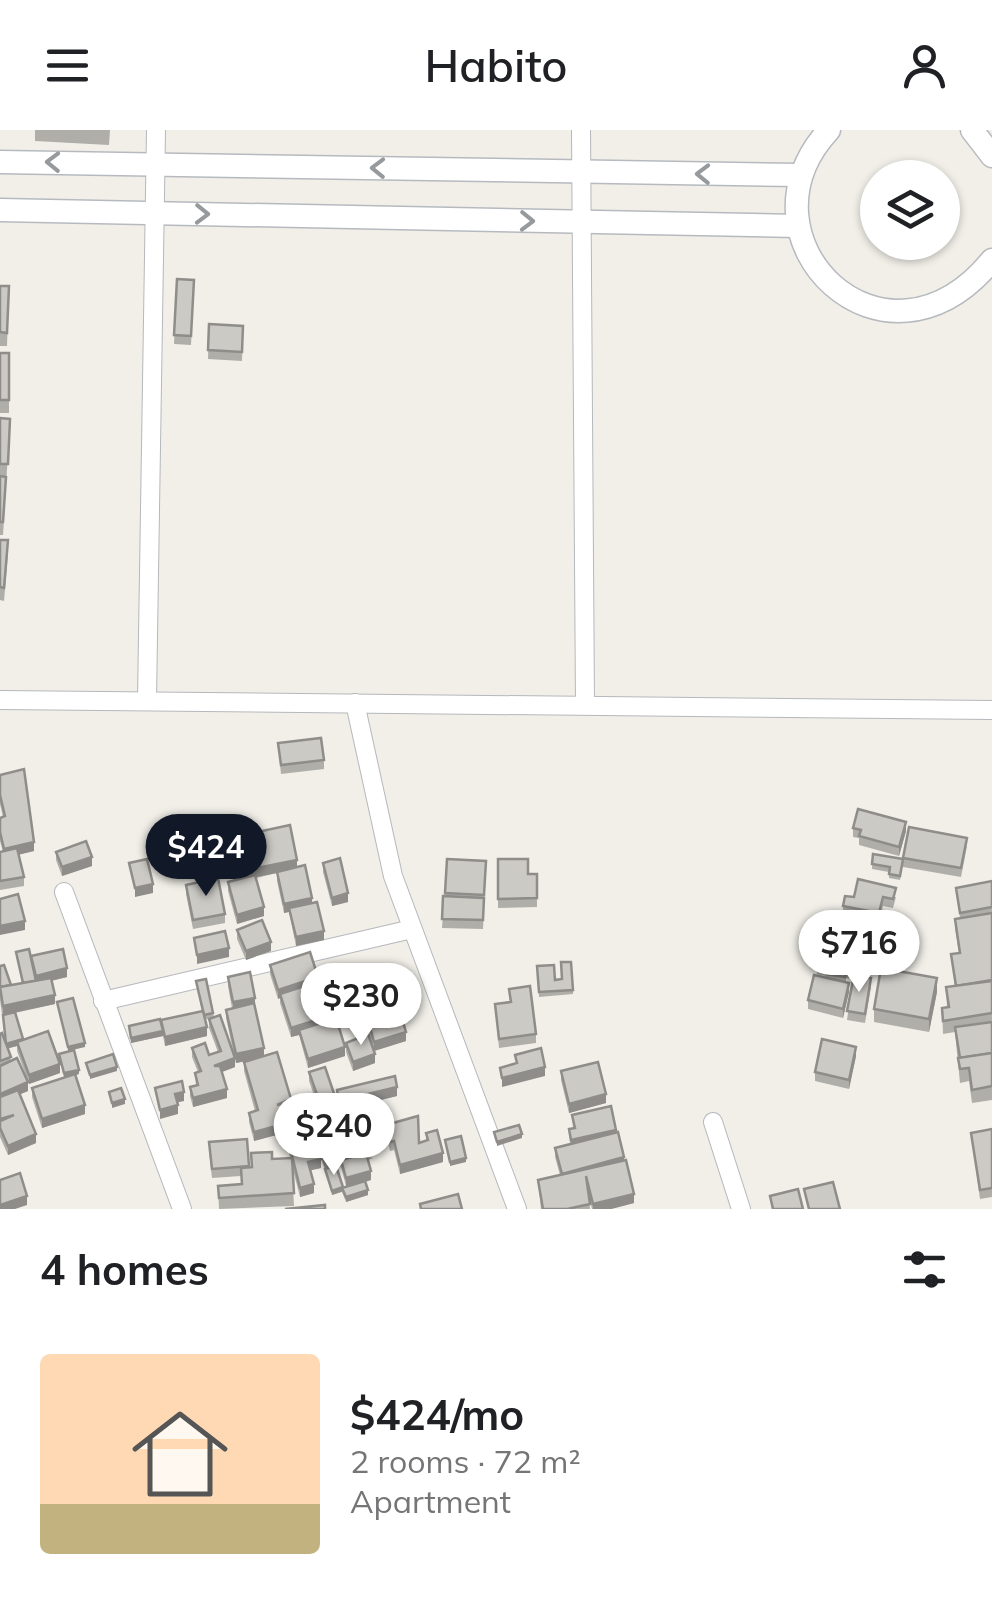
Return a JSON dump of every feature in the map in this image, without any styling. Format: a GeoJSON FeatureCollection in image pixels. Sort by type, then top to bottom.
{"type":"FeatureCollection","features":[{"type":"Feature","properties":{"kind":"street"},"geometry":{"type":"LineString","coordinates":[[148,700],[156,130]]}},
{"type":"Feature","properties":{"kind":"street"},"geometry":{"type":"LineString","coordinates":[[581,130],[585,706]]}},
{"type":"Feature","properties":{"kind":"street"},"geometry":{"type":"LineString","coordinates":[[829,130],[800,176],[797,226],[818,272],[858,304],[908,313],[956,298],[992,260]]}},
{"type":"Feature","properties":{"kind":"street"},"geometry":{"type":"LineString","coordinates":[[972,130],[992,156]]}},
{"type":"Feature","properties":{"kind":"street"},"geometry":{"type":"LineString","coordinates":[[0,162],[800,176]]}},
{"type":"Feature","properties":{"kind":"street"},"geometry":{"type":"LineString","coordinates":[[0,210],[797,226]]}},
{"type":"Feature","properties":{"kind":"street"},"geometry":{"type":"LineString","coordinates":[[0,700],[992,710]]}},
{"type":"Feature","properties":{"kind":"street"},"geometry":{"type":"LineString","coordinates":[[356,703],[392,876],[518,1209]]}},
{"type":"Feature","properties":{"kind":"street"},"geometry":{"type":"LineString","coordinates":[[64,892],[182,1209]]}},
{"type":"Feature","properties":{"kind":"street"},"geometry":{"type":"LineString","coordinates":[[103,1002],[412,929]]}},
{"type":"Feature","properties":{"kind":"street"},"geometry":{"type":"LineString","coordinates":[[713,1122],[741,1209]]}},
{"type":"Feature","properties":{"kind":"building"},"geometry":{"type":"Polygon","coordinates":[[[177,279],[194,280],[191,336],[174,335],[177,279]]]}},
{"type":"Feature","properties":{"kind":"building"},"geometry":{"type":"Polygon","coordinates":[[[0,286],[9,286],[7,333],[0,332],[0,286]]]}},
{"type":"Feature","properties":{"kind":"building"},"geometry":{"type":"Polygon","coordinates":[[[209,324],[243,326],[242,352],[208,350],[209,324]]]}},
{"type":"Feature","properties":{"kind":"building"},"geometry":{"type":"Polygon","coordinates":[[[0,353],[9,353],[9,400],[0,400],[0,353]]]}},
{"type":"Feature","properties":{"kind":"building"},"geometry":{"type":"Polygon","coordinates":[[[0,418],[10,419],[8,464],[0,464],[0,418]]]}},
{"type":"Feature","properties":{"kind":"building"},"geometry":{"type":"Polygon","coordinates":[[[0,476],[6,477],[3,522],[0,522],[0,476]]]}},
{"type":"Feature","properties":{"kind":"building"},"geometry":{"type":"Polygon","coordinates":[[[0,540],[8,540],[4,588],[0,587],[0,540]]]}},
{"type":"Feature","properties":{"kind":"building"},"geometry":{"type":"Polygon","coordinates":[[[321,738],[324,760],[281,765],[278,743],[321,738]]]}},
{"type":"Feature","properties":{"kind":"building"},"geometry":{"type":"Polygon","coordinates":[[[24,769],[34,842],[4,849],[0,832],[0,818],[5,816],[0,775],[24,769]]]}},
{"type":"Feature","properties":{"kind":"building"},"geometry":{"type":"Polygon","coordinates":[[[858,809],[906,822],[899,847],[859,836],[861,830],[853,828],[858,809]]]}},
{"type":"Feature","properties":{"kind":"building"},"geometry":{"type":"Polygon","coordinates":[[[290,825],[297,860],[252,869],[244,835],[290,825]]]}},
{"type":"Feature","properties":{"kind":"building"},"geometry":{"type":"Polygon","coordinates":[[[909,827],[967,838],[961,868],[903,858],[909,827]]]}},
{"type":"Feature","properties":{"kind":"building"},"geometry":{"type":"Polygon","coordinates":[[[86,841],[92,857],[62,867],[56,852],[86,841]]]}},
{"type":"Feature","properties":{"kind":"building"},"geometry":{"type":"Polygon","coordinates":[[[17,848],[24,877],[0,881],[0,852],[17,848]]]}},
{"type":"Feature","properties":{"kind":"building"},"geometry":{"type":"Polygon","coordinates":[[[873,854],[903,859],[900,876],[889,874],[890,867],[872,864],[873,854]]]}},
{"type":"Feature","properties":{"kind":"building"},"geometry":{"type":"Polygon","coordinates":[[[340,858],[348,893],[332,898],[323,863],[340,858]]]}},
{"type":"Feature","properties":{"kind":"building"},"geometry":{"type":"Polygon","coordinates":[[[147,859],[153,884],[135,888],[129,863],[147,859]]]}},
{"type":"Feature","properties":{"kind":"building"},"geometry":{"type":"Polygon","coordinates":[[[447,859],[486,861],[484,895],[445,893],[447,859]]]}},
{"type":"Feature","properties":{"kind":"building"},"geometry":{"type":"Polygon","coordinates":[[[498,859],[528,859],[528,874],[537,874],[537,898],[498,899],[498,859]]]}},
{"type":"Feature","properties":{"kind":"building"},"geometry":{"type":"Polygon","coordinates":[[[305,865],[312,898],[284,904],[277,872],[305,865]]]}},
{"type":"Feature","properties":{"kind":"building"},"geometry":{"type":"Polygon","coordinates":[[[255,875],[264,907],[237,915],[228,882],[255,875]]]}},
{"type":"Feature","properties":{"kind":"building"},"geometry":{"type":"Polygon","coordinates":[[[218,878],[225,914],[193,920],[186,885],[218,878]]]}},
{"type":"Feature","properties":{"kind":"building"},"geometry":{"type":"Polygon","coordinates":[[[858,879],[896,888],[893,899],[883,897],[879,913],[843,906],[845,896],[854,897],[858,879]]]}},
{"type":"Feature","properties":{"kind":"building"},"geometry":{"type":"Polygon","coordinates":[[[992,881],[992,907],[960,913],[956,888],[992,881]]]}},
{"type":"Feature","properties":{"kind":"building"},"geometry":{"type":"Polygon","coordinates":[[[18,894],[25,921],[0,926],[0,899],[18,894]]]}},
{"type":"Feature","properties":{"kind":"building"},"geometry":{"type":"Polygon","coordinates":[[[443,896],[484,898],[483,920],[442,919],[443,896]]]}},
{"type":"Feature","properties":{"kind":"building"},"geometry":{"type":"Polygon","coordinates":[[[317,902],[324,931],[296,937],[289,908],[317,902]]]}},
{"type":"Feature","properties":{"kind":"building"},"geometry":{"type":"Polygon","coordinates":[[[848,911],[879,918],[873,943],[836,934],[848,911]]]}},
{"type":"Feature","properties":{"kind":"building"},"geometry":{"type":"Polygon","coordinates":[[[992,913],[992,980],[956,986],[951,954],[960,953],[955,919],[992,913]]]}},
{"type":"Feature","properties":{"kind":"building"},"geometry":{"type":"Polygon","coordinates":[[[262,920],[271,942],[246,951],[237,930],[262,920]]]}},
{"type":"Feature","properties":{"kind":"building"},"geometry":{"type":"Polygon","coordinates":[[[225,931],[229,948],[197,955],[194,938],[225,931]]]}},
{"type":"Feature","properties":{"kind":"building"},"geometry":{"type":"Polygon","coordinates":[[[821,944],[862,951],[859,971],[846,969],[845,977],[826,974],[827,967],[817,966],[821,944]]]}},
{"type":"Feature","properties":{"kind":"building"},"geometry":{"type":"Polygon","coordinates":[[[29,949],[36,981],[23,983],[16,952],[29,949]]]}},
{"type":"Feature","properties":{"kind":"building"},"geometry":{"type":"Polygon","coordinates":[[[63,949],[67,968],[36,976],[31,956],[63,949]]]}},
{"type":"Feature","properties":{"kind":"building"},"geometry":{"type":"Polygon","coordinates":[[[310,952],[318,977],[278,990],[270,965],[310,952]]]}},
{"type":"Feature","properties":{"kind":"building"},"geometry":{"type":"Polygon","coordinates":[[[561,962],[571,962],[573,990],[539,992],[537,966],[554,965],[555,980],[562,979],[561,962]]]}},
{"type":"Feature","properties":{"kind":"building"},"geometry":{"type":"Polygon","coordinates":[[[4,965],[11,985],[0,987],[0,966],[4,965]]]}},
{"type":"Feature","properties":{"kind":"building"},"geometry":{"type":"Polygon","coordinates":[[[881,968],[937,978],[929,1019],[874,1009],[881,968]]]}},
{"type":"Feature","properties":{"kind":"building"},"geometry":{"type":"Polygon","coordinates":[[[250,972],[255,998],[233,1002],[228,977],[250,972]]]}},
{"type":"Feature","properties":{"kind":"building"},"geometry":{"type":"Polygon","coordinates":[[[814,975],[849,983],[843,1009],[808,1000],[814,975]]]}},
{"type":"Feature","properties":{"kind":"building"},"geometry":{"type":"Polygon","coordinates":[[[854,975],[871,978],[865,1014],[847,1011],[854,975]]]}},
{"type":"Feature","properties":{"kind":"building"},"geometry":{"type":"Polygon","coordinates":[[[51,978],[55,995],[3,1006],[0,987],[51,978]]]}},
{"type":"Feature","properties":{"kind":"building"},"geometry":{"type":"Polygon","coordinates":[[[206,979],[213,1013],[204,1015],[196,981],[206,979]]]}},
{"type":"Feature","properties":{"kind":"building"},"geometry":{"type":"Polygon","coordinates":[[[320,981],[332,1015],[291,1028],[280,994],[320,981]]]}},
{"type":"Feature","properties":{"kind":"building"},"geometry":{"type":"Polygon","coordinates":[[[992,981],[992,1013],[943,1021],[942,1008],[949,1007],[946,987],[992,981]]]}},
{"type":"Feature","properties":{"kind":"building"},"geometry":{"type":"Polygon","coordinates":[[[530,986],[536,1034],[499,1039],[495,1004],[511,1002],[509,989],[530,986]]]}},
{"type":"Feature","properties":{"kind":"building"},"geometry":{"type":"Polygon","coordinates":[[[73,998],[85,1043],[68,1047],[57,1002],[73,998]]]}},
{"type":"Feature","properties":{"kind":"building"},"geometry":{"type":"Polygon","coordinates":[[[397,1002],[406,1032],[374,1042],[371,1031],[362,1034],[356,1015],[397,1002]]]}},
{"type":"Feature","properties":{"kind":"building"},"geometry":{"type":"Polygon","coordinates":[[[254,1003],[264,1048],[236,1054],[226,1010],[254,1003]]]}},
{"type":"Feature","properties":{"kind":"building"},"geometry":{"type":"Polygon","coordinates":[[[203,1011],[207,1027],[165,1037],[161,1020],[203,1011]]]}},
{"type":"Feature","properties":{"kind":"building"},"geometry":{"type":"Polygon","coordinates":[[[15,1012],[23,1039],[6,1044],[3,1015],[15,1012]]]}},
{"type":"Feature","properties":{"kind":"building"},"geometry":{"type":"Polygon","coordinates":[[[220,1015],[235,1058],[214,1066],[220,1066],[227,1089],[193,1098],[190,1087],[198,1085],[195,1073],[201,1071],[192,1048],[205,1043],[209,1055],[221,1051],[209,1019],[220,1015]]]}},
{"type":"Feature","properties":{"kind":"building"},"geometry":{"type":"Polygon","coordinates":[[[336,1018],[345,1047],[308,1059],[299,1030],[336,1018]]]}},
{"type":"Feature","properties":{"kind":"building"},"geometry":{"type":"Polygon","coordinates":[[[160,1019],[163,1031],[131,1038],[129,1026],[160,1019]]]}},
{"type":"Feature","properties":{"kind":"building"},"geometry":{"type":"Polygon","coordinates":[[[992,1022],[992,1053],[960,1058],[955,1027],[992,1022]]]}},
{"type":"Feature","properties":{"kind":"building"},"geometry":{"type":"Polygon","coordinates":[[[48,1031],[60,1064],[29,1075],[17,1042],[48,1031]]]}},
{"type":"Feature","properties":{"kind":"building"},"geometry":{"type":"Polygon","coordinates":[[[0,1034],[11,1057],[0,1061],[0,1034]]]}},
{"type":"Feature","properties":{"kind":"building"},"geometry":{"type":"Polygon","coordinates":[[[368,1034],[375,1054],[353,1062],[346,1043],[368,1034]]]}},
{"type":"Feature","properties":{"kind":"building"},"geometry":{"type":"Polygon","coordinates":[[[822,1039],[856,1047],[849,1080],[815,1072],[822,1039]]]}},
{"type":"Feature","properties":{"kind":"building"},"geometry":{"type":"Polygon","coordinates":[[[541,1048],[545,1067],[502,1078],[500,1068],[517,1063],[515,1055],[541,1048]]]}},
{"type":"Feature","properties":{"kind":"building"},"geometry":{"type":"Polygon","coordinates":[[[74,1050],[79,1070],[64,1073],[59,1054],[74,1050]]]}},
{"type":"Feature","properties":{"kind":"building"},"geometry":{"type":"Polygon","coordinates":[[[277,1052],[291,1099],[277,1105],[297,1100],[302,1119],[254,1132],[249,1113],[258,1110],[244,1062],[277,1052]]]}},
{"type":"Feature","properties":{"kind":"building"},"geometry":{"type":"Polygon","coordinates":[[[992,1053],[992,1086],[972,1090],[969,1068],[960,1069],[958,1058],[992,1053]]]}},
{"type":"Feature","properties":{"kind":"building"},"geometry":{"type":"Polygon","coordinates":[[[113,1054],[117,1067],[90,1075],[86,1063],[113,1054]]]}},
{"type":"Feature","properties":{"kind":"building"},"geometry":{"type":"Polygon","coordinates":[[[17,1058],[28,1082],[0,1094],[0,1066],[17,1058]]]}},
{"type":"Feature","properties":{"kind":"building"},"geometry":{"type":"Polygon","coordinates":[[[598,1062],[606,1094],[569,1104],[561,1071],[598,1062]]]}},
{"type":"Feature","properties":{"kind":"building"},"geometry":{"type":"Polygon","coordinates":[[[325,1067],[344,1123],[329,1129],[309,1072],[325,1067]]]}},
{"type":"Feature","properties":{"kind":"building"},"geometry":{"type":"Polygon","coordinates":[[[75,1074],[85,1105],[42,1119],[32,1088],[75,1074]]]}},
{"type":"Feature","properties":{"kind":"building"},"geometry":{"type":"Polygon","coordinates":[[[395,1076],[397,1087],[339,1101],[337,1090],[395,1076]]]}},
{"type":"Feature","properties":{"kind":"building"},"geometry":{"type":"Polygon","coordinates":[[[182,1081],[184,1092],[175,1094],[178,1105],[160,1110],[155,1088],[182,1081]]]}},
{"type":"Feature","properties":{"kind":"building"},"geometry":{"type":"Polygon","coordinates":[[[121,1088],[125,1099],[112,1103],[109,1092],[121,1088]]]}},
{"type":"Feature","properties":{"kind":"building"},"geometry":{"type":"Polygon","coordinates":[[[18,1090],[36,1134],[8,1146],[0,1121],[14,1115],[0,1119],[0,1097],[18,1090]]]}},
{"type":"Feature","properties":{"kind":"building"},"geometry":{"type":"Polygon","coordinates":[[[611,1106],[616,1130],[571,1140],[569,1129],[575,1128],[572,1115],[611,1106]]]}},
{"type":"Feature","properties":{"kind":"building"},"geometry":{"type":"Polygon","coordinates":[[[418,1116],[419,1143],[428,1140],[426,1133],[437,1130],[443,1153],[400,1165],[386,1125],[418,1116]]]}},
{"type":"Feature","properties":{"kind":"building"},"geometry":{"type":"Polygon","coordinates":[[[519,1125],[522,1134],[497,1142],[494,1132],[519,1125]]]}},
{"type":"Feature","properties":{"kind":"building"},"geometry":{"type":"Polygon","coordinates":[[[992,1129],[992,1188],[980,1190],[971,1133],[992,1129]]]}},
{"type":"Feature","properties":{"kind":"building"},"geometry":{"type":"Polygon","coordinates":[[[297,1132],[303,1152],[318,1148],[321,1159],[308,1162],[314,1184],[300,1188],[287,1135],[297,1132]]]}},
{"type":"Feature","properties":{"kind":"building"},"geometry":{"type":"Polygon","coordinates":[[[618,1132],[624,1157],[562,1174],[555,1148],[618,1132]]]}},
{"type":"Feature","properties":{"kind":"building"},"geometry":{"type":"Polygon","coordinates":[[[332,1135],[336,1149],[369,1140],[373,1154],[326,1167],[317,1139],[332,1135]]]}},
{"type":"Feature","properties":{"kind":"building"},"geometry":{"type":"Polygon","coordinates":[[[461,1136],[466,1158],[450,1162],[445,1140],[461,1136]]]}},
{"type":"Feature","properties":{"kind":"building"},"geometry":{"type":"Polygon","coordinates":[[[247,1139],[249,1166],[212,1169],[209,1142],[247,1139]]]}},
{"type":"Feature","properties":{"kind":"building"},"geometry":{"type":"Polygon","coordinates":[[[272,1152],[272,1159],[292,1158],[294,1193],[219,1198],[218,1186],[242,1184],[241,1168],[252,1167],[251,1153],[272,1152]]]}},
{"type":"Feature","properties":{"kind":"building"},"geometry":{"type":"Polygon","coordinates":[[[366,1153],[371,1171],[346,1178],[341,1160],[366,1153]]]}},
{"type":"Feature","properties":{"kind":"building"},"geometry":{"type":"Polygon","coordinates":[[[626,1160],[634,1194],[593,1204],[586,1176],[590,1204],[543,1209],[538,1180],[626,1160]]]}},
{"type":"Feature","properties":{"kind":"building"},"geometry":{"type":"Polygon","coordinates":[[[336,1166],[343,1187],[332,1191],[325,1169],[336,1166]]]}},
{"type":"Feature","properties":{"kind":"building"},"geometry":{"type":"Polygon","coordinates":[[[20,1173],[27,1196],[0,1205],[0,1180],[20,1173]]]}},
{"type":"Feature","properties":{"kind":"building"},"geometry":{"type":"Polygon","coordinates":[[[365,1181],[368,1190],[346,1197],[342,1188],[365,1181]]]}},
{"type":"Feature","properties":{"kind":"building"},"geometry":{"type":"Polygon","coordinates":[[[833,1182],[840,1209],[809,1209],[804,1189],[833,1182]]]}},
{"type":"Feature","properties":{"kind":"building"},"geometry":{"type":"Polygon","coordinates":[[[798,1189],[803,1209],[773,1209],[770,1196],[798,1189]]]}},
{"type":"Feature","properties":{"kind":"building"},"geometry":{"type":"Polygon","coordinates":[[[458,1194],[462,1209],[421,1209],[420,1204],[458,1194]]]}},
{"type":"Feature","properties":{"kind":"building"},"geometry":{"type":"Polygon","coordinates":[[[325,1205],[325,1209],[285,1209],[325,1205]]]}}]}
